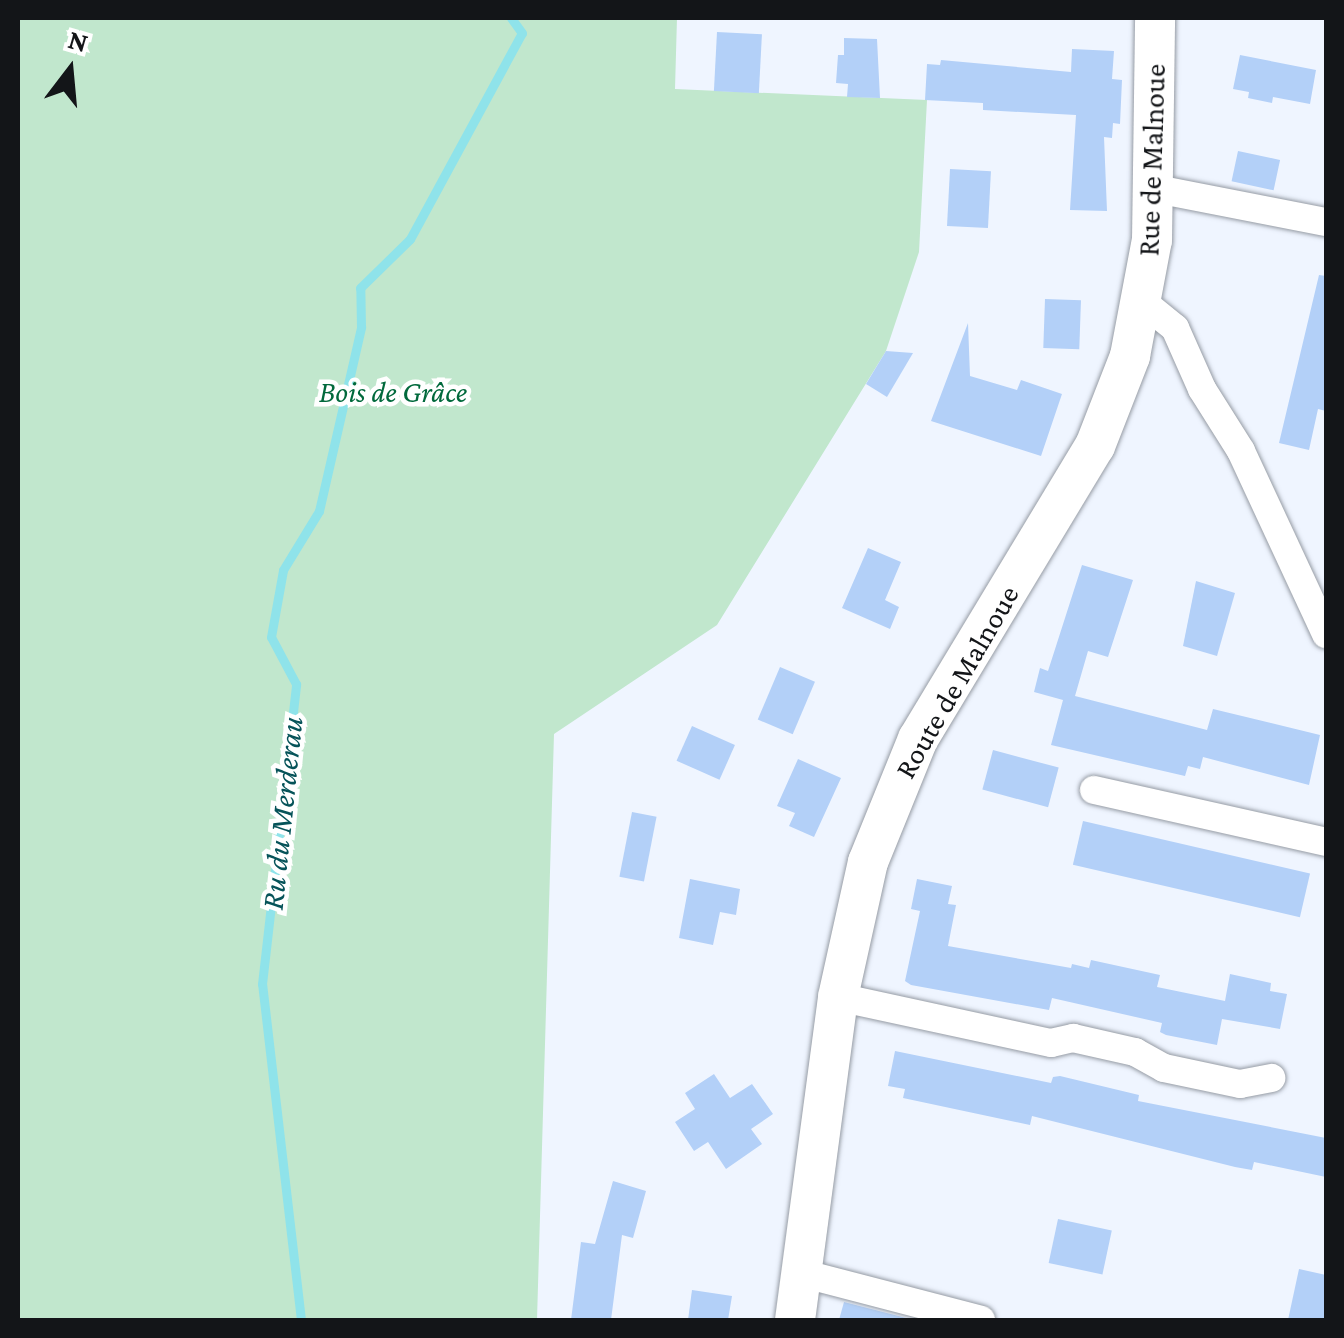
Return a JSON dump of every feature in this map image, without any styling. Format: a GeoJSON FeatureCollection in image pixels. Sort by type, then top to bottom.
{"type":"FeatureCollection","features":[{"type":"Feature","properties":{"kind":"main road","name":"Rue de Malnoue"},"geometry":{"type":"LineString","coordinates":[[1144,303],[1156,189],[1155,18]]}},
{"type":"Feature","properties":{"kind":"main road","name":"Route de Malnoue"},"geometry":{"type":"LineString","coordinates":[[795,1320],[838,997],[868,862],[900,779],[936,706],[1096,446],[1122,385],[1144,303]]}},
{"type":"Feature","properties":{"kind":"street"},"geometry":{"type":"LineString","coordinates":[[1156,189],[1326,222]]}},
{"type":"Feature","properties":{"kind":"street"},"geometry":{"type":"LineString","coordinates":[[1144,303],[1175,328],[1202,389],[1241,451],[1326,634]]}},
{"type":"Feature","properties":{"kind":"street"},"geometry":{"type":"LineString","coordinates":[[1094,790],[1326,842]]}},
{"type":"Feature","properties":{"kind":"street"},"geometry":{"type":"LineString","coordinates":[[838,997],[1051,1043],[1073,1038],[1136,1052],[1164,1068],[1240,1084],[1271,1078]]}},
{"type":"Feature","properties":{"kind":"street"},"geometry":{"type":"LineString","coordinates":[[801,1273],[982,1320]]}},
{"type":"Feature","properties":{"kind":"green space","name":"Bois de Grâce"},"geometry":{"type":"Polygon","coordinates":[[[18,18],[677,18],[675,89],[927,100],[919,252],[886,351],[717,625],[554,734],[537,1320],[18,1320],[18,18]]]}},
{"type":"Feature","properties":{"kind":"building"},"geometry":{"type":"Polygon","coordinates":[[[717,32],[762,34],[759,93],[714,91],[717,32]]]}},
{"type":"Feature","properties":{"kind":"building"},"geometry":{"type":"Polygon","coordinates":[[[844,38],[877,39],[880,98],[847,97],[848,84],[836,83],[844,38]]]}},
{"type":"Feature","properties":{"kind":"building"},"geometry":{"type":"Polygon","coordinates":[[[1072,49],[1114,51],[1112,79],[1122,80],[1120,124],[1113,123],[1112,138],[1104,137],[1107,211],[1070,210],[1076,115],[983,110],[983,103],[925,100],[927,64],[940,65],[941,60],[1071,72],[1072,49]]]}},
{"type":"Feature","properties":{"kind":"building"},"geometry":{"type":"Polygon","coordinates":[[[1240,55],[1316,70],[1310,104],[1273,97],[1272,103],[1248,98],[1249,92],[1233,89],[1240,55]]]}},
{"type":"Feature","properties":{"kind":"building"},"geometry":{"type":"Polygon","coordinates":[[[1238,151],[1280,160],[1274,190],[1232,181],[1238,151]]]}},
{"type":"Feature","properties":{"kind":"building"},"geometry":{"type":"Polygon","coordinates":[[[950,169],[991,171],[988,228],[947,226],[950,169]]]}},
{"type":"Feature","properties":{"kind":"building"},"geometry":{"type":"Polygon","coordinates":[[[1319,275],[1326,276],[1326,411],[1318,409],[1309,450],[1279,443],[1319,275]]]}},
{"type":"Feature","properties":{"kind":"building"},"geometry":{"type":"Polygon","coordinates":[[[1045,299],[1081,300],[1079,349],[1043,348],[1045,299]]]}},
{"type":"Feature","properties":{"kind":"building"},"geometry":{"type":"Polygon","coordinates":[[[968,323],[970,376],[1017,390],[1021,380],[1062,394],[1041,456],[931,421],[968,323]]]}},
{"type":"Feature","properties":{"kind":"building"},"geometry":{"type":"Polygon","coordinates":[[[886,351],[913,353],[887,397],[866,384],[886,351]]]}},
{"type":"Feature","properties":{"kind":"building"},"geometry":{"type":"Polygon","coordinates":[[[868,548],[901,562],[885,600],[899,607],[890,629],[842,608],[868,548]]]}},
{"type":"Feature","properties":{"kind":"building"},"geometry":{"type":"Polygon","coordinates":[[[1082,565],[1133,580],[1108,657],[1088,651],[1075,696],[1207,730],[1213,709],[1320,735],[1309,785],[1203,757],[1200,769],[1188,766],[1185,776],[1051,745],[1063,700],[1034,692],[1040,668],[1048,671],[1082,565]]]}},
{"type":"Feature","properties":{"kind":"building"},"geometry":{"type":"Polygon","coordinates":[[[1196,581],[1235,593],[1217,656],[1183,646],[1196,581]]]}},
{"type":"Feature","properties":{"kind":"building"},"geometry":{"type":"Polygon","coordinates":[[[780,667],[815,682],[793,734],[758,719],[780,667]]]}},
{"type":"Feature","properties":{"kind":"building"},"geometry":{"type":"Polygon","coordinates":[[[692,726],[735,745],[719,780],[677,761],[692,726]]]}},
{"type":"Feature","properties":{"kind":"building"},"geometry":{"type":"Polygon","coordinates":[[[993,750],[1059,768],[1048,807],[982,790],[993,750]]]}},
{"type":"Feature","properties":{"kind":"building"},"geometry":{"type":"Polygon","coordinates":[[[798,759],[841,778],[814,837],[789,826],[795,813],[777,806],[798,759]]]}},
{"type":"Feature","properties":{"kind":"building"},"geometry":{"type":"Polygon","coordinates":[[[632,812],[657,817],[644,882],[619,877],[632,812]]]}},
{"type":"Feature","properties":{"kind":"building"},"geometry":{"type":"Polygon","coordinates":[[[1083,821],[1310,873],[1300,917],[1073,865],[1083,821]]]}},
{"type":"Feature","properties":{"kind":"building"},"geometry":{"type":"Polygon","coordinates":[[[690,879],[740,889],[736,915],[720,912],[713,945],[679,938],[690,879]]]}},
{"type":"Feature","properties":{"kind":"building"},"geometry":{"type":"Polygon","coordinates":[[[917,879],[952,886],[948,904],[956,905],[948,946],[1071,968],[1072,964],[1089,968],[1091,960],[1160,975],[1157,987],[1225,1001],[1230,974],[1271,983],[1270,991],[1287,994],[1280,1029],[1222,1019],[1217,1045],[1166,1035],[1160,1032],[1162,1023],[1052,998],[1049,1010],[911,985],[905,981],[920,911],[911,909],[917,879]]]}},
{"type":"Feature","properties":{"kind":"building"},"geometry":{"type":"Polygon","coordinates":[[[895,1051],[1051,1083],[1053,1077],[1060,1076],[1139,1095],[1138,1101],[1326,1138],[1326,1177],[1254,1162],[1252,1170],[1235,1167],[1032,1116],[1030,1125],[903,1098],[905,1089],[888,1086],[895,1051]]]}},
{"type":"Feature","properties":{"kind":"building"},"geometry":{"type":"Polygon","coordinates":[[[714,1074],[730,1098],[752,1084],[773,1114],[751,1129],[762,1144],[726,1169],[708,1142],[694,1151],[675,1122],[695,1109],[685,1093],[714,1074]]]}},
{"type":"Feature","properties":{"kind":"building"},"geometry":{"type":"Polygon","coordinates":[[[613,1181],[646,1191],[633,1238],[622,1235],[611,1320],[571,1320],[581,1242],[595,1244],[613,1181]]]}},
{"type":"Feature","properties":{"kind":"building"},"geometry":{"type":"Polygon","coordinates":[[[1058,1219],[1112,1230],[1102,1274],[1049,1263],[1058,1219]]]}},
{"type":"Feature","properties":{"kind":"building"},"geometry":{"type":"Polygon","coordinates":[[[1299,1269],[1326,1275],[1326,1320],[1288,1320],[1299,1269]]]}},
{"type":"Feature","properties":{"kind":"building"},"geometry":{"type":"Polygon","coordinates":[[[692,1290],[732,1296],[728,1320],[688,1320],[692,1290]]]}},
{"type":"Feature","properties":{"kind":"building"},"geometry":{"type":"Polygon","coordinates":[[[844,1302],[914,1320],[839,1320],[844,1302]]]}},
{"type":"Feature","properties":{"kind":"waterway","name":"Ru du Merderau"},"geometry":{"type":"LineString","coordinates":[[301,1320],[262,984],[296,684],[271,637],[283,570],[319,511],[361,327],[360,288],[410,239],[522,33],[511,18]]}}]}
